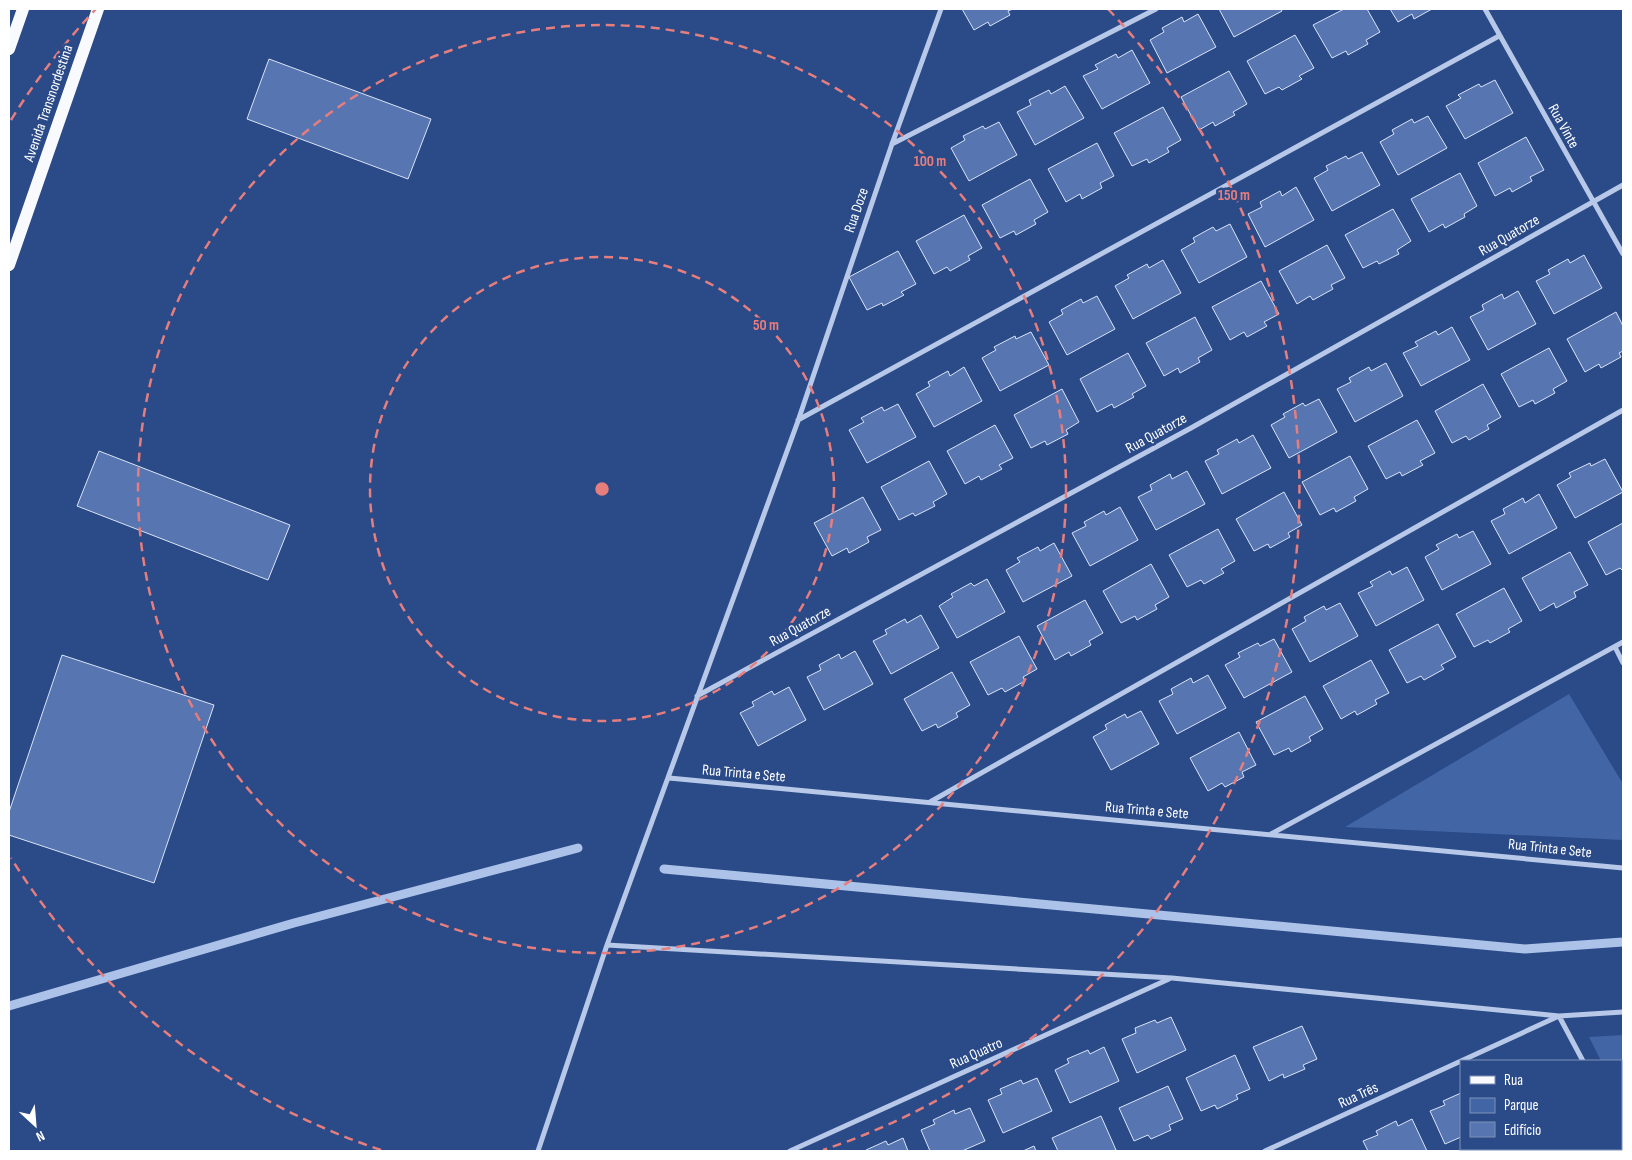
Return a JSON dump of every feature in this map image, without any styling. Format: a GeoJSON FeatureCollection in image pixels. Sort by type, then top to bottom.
{"type":"FeatureCollection","features":[{"type":"Feature","properties":{"kind":"main road"},"geometry":{"type":"LineString","coordinates":[[9,50],[22,9]]}},
{"type":"Feature","properties":{"kind":"main road","name":"Avenida Transnordestina"},"geometry":{"type":"LineString","coordinates":[[9,265],[98,9]]}},
{"type":"Feature","properties":{"kind":"street","name":"Rua Doze"},"geometry":{"type":"LineString","coordinates":[[538,1151],[607,945],[798,421],[892,144],[941,9]]}},
{"type":"Feature","properties":{"kind":"street"},"geometry":{"type":"LineString","coordinates":[[892,144],[1156,9]]}},
{"type":"Feature","properties":{"kind":"street","name":"Rua Vinte"},"geometry":{"type":"LineString","coordinates":[[1485,9],[1623,254]]}},
{"type":"Feature","properties":{"kind":"street"},"geometry":{"type":"LineString","coordinates":[[798,421],[1499,36]]}},
{"type":"Feature","properties":{"kind":"street","name":"Rua Quatorze"},"geometry":{"type":"LineString","coordinates":[[697,696],[1191,428],[1623,185]]}},
{"type":"Feature","properties":{"kind":"street"},"geometry":{"type":"LineString","coordinates":[[928,803],[1623,410]]}},
{"type":"Feature","properties":{"kind":"street"},"geometry":{"type":"LineString","coordinates":[[1270,834],[1623,642]]}},
{"type":"Feature","properties":{"kind":"street"},"geometry":{"type":"LineString","coordinates":[[1615,647],[1623,663]]}},
{"type":"Feature","properties":{"kind":"street","name":"Rua Trinta e Sete"},"geometry":{"type":"LineString","coordinates":[[668,778],[1623,868]]}},
{"type":"Feature","properties":{"kind":"street"},"geometry":{"type":"LineString","coordinates":[[607,945],[1172,978],[1559,1016],[1623,1012]]}},
{"type":"Feature","properties":{"kind":"street","name":"Rua Quatro"},"geometry":{"type":"LineString","coordinates":[[790,1151],[1172,978]]}},
{"type":"Feature","properties":{"kind":"street"},"geometry":{"type":"LineString","coordinates":[[1559,1016],[1582,1060]]}},
{"type":"Feature","properties":{"kind":"street","name":"Rua Três"},"geometry":{"type":"LineString","coordinates":[[1463,1060],[1559,1016]]}},
{"type":"Feature","properties":{"kind":"street","name":"Rua Três"},"geometry":{"type":"LineString","coordinates":[[1265,1151],[1460,1061]]}},
{"type":"Feature","properties":{"kind":"green space"},"geometry":{"type":"Polygon","coordinates":[[[1569,694],[1623,784],[1623,840],[1345,827],[1569,694]]]}},
{"type":"Feature","properties":{"kind":"green space"},"geometry":{"type":"Polygon","coordinates":[[[1623,1035],[1623,1105],[1622,1060],[1600,1060],[1589,1037],[1623,1035]]]}},
{"type":"Feature","properties":{"kind":"building"},"geometry":{"type":"Polygon","coordinates":[[[962,9],[1013,9],[1008,11],[1010,15],[990,26],[988,22],[974,30],[962,9]]]}},
{"type":"Feature","properties":{"kind":"building"},"geometry":{"type":"Polygon","coordinates":[[[1219,9],[1281,9],[1282,11],[1234,37],[1219,9]]]}},
{"type":"Feature","properties":{"kind":"building"},"geometry":{"type":"Polygon","coordinates":[[[1344,9],[1367,9],[1380,32],[1366,40],[1368,44],[1348,55],[1346,51],[1332,58],[1313,25],[1344,9]]]}},
{"type":"Feature","properties":{"kind":"building"},"geometry":{"type":"Polygon","coordinates":[[[1390,9],[1432,9],[1414,19],[1412,14],[1398,22],[1390,9]]]}},
{"type":"Feature","properties":{"kind":"building"},"geometry":{"type":"Polygon","coordinates":[[[1198,14],[1216,47],[1167,73],[1150,40],[1164,32],[1162,28],[1182,17],[1184,22],[1198,14]]]}},
{"type":"Feature","properties":{"kind":"building"},"geometry":{"type":"Polygon","coordinates":[[[1295,35],[1314,68],[1299,76],[1302,79],[1282,90],[1279,87],[1265,94],[1247,61],[1295,35]]]}},
{"type":"Feature","properties":{"kind":"building"},"geometry":{"type":"Polygon","coordinates":[[[1132,50],[1150,83],[1102,109],[1083,76],[1098,69],[1095,65],[1116,54],[1118,58],[1132,50]]]}},
{"type":"Feature","properties":{"kind":"building"},"geometry":{"type":"Polygon","coordinates":[[[269,59],[431,119],[408,179],[247,119],[269,59]]]}},
{"type":"Feature","properties":{"kind":"building"},"geometry":{"type":"Polygon","coordinates":[[[1229,71],[1247,104],[1233,112],[1235,115],[1215,126],[1213,122],[1199,130],[1181,97],[1229,71]]]}},
{"type":"Feature","properties":{"kind":"building"},"geometry":{"type":"Polygon","coordinates":[[[1495,80],[1513,113],[1465,139],[1446,106],[1461,98],[1458,95],[1479,84],[1481,87],[1495,80]]]}},
{"type":"Feature","properties":{"kind":"building"},"geometry":{"type":"Polygon","coordinates":[[[1065,86],[1084,118],[1035,145],[1017,112],[1031,105],[1029,100],[1049,90],[1051,94],[1065,86]]]}},
{"type":"Feature","properties":{"kind":"building"},"geometry":{"type":"Polygon","coordinates":[[[1163,107],[1181,140],[1167,148],[1169,152],[1149,163],[1147,159],[1132,166],[1114,133],[1163,107]]]}},
{"type":"Feature","properties":{"kind":"building"},"geometry":{"type":"Polygon","coordinates":[[[1428,116],[1447,148],[1398,175],[1380,142],[1394,134],[1392,130],[1412,119],[1414,123],[1428,116]]]}},
{"type":"Feature","properties":{"kind":"building"},"geometry":{"type":"Polygon","coordinates":[[[999,122],[1017,155],[969,181],[951,148],[965,140],[963,136],[983,126],[985,129],[999,122]]]}},
{"type":"Feature","properties":{"kind":"building"},"geometry":{"type":"Polygon","coordinates":[[[1526,137],[1544,170],[1530,177],[1532,181],[1512,192],[1510,188],[1495,196],[1478,163],[1526,137]]]}},
{"type":"Feature","properties":{"kind":"building"},"geometry":{"type":"Polygon","coordinates":[[[1097,143],[1114,176],[1100,183],[1102,188],[1082,199],[1080,194],[1066,202],[1048,169],[1097,143]]]}},
{"type":"Feature","properties":{"kind":"building"},"geometry":{"type":"Polygon","coordinates":[[[1362,152],[1380,185],[1332,211],[1314,178],[1328,170],[1326,166],[1346,156],[1348,159],[1362,152]]]}},
{"type":"Feature","properties":{"kind":"building"},"geometry":{"type":"Polygon","coordinates":[[[1460,173],[1477,206],[1464,214],[1465,217],[1445,228],[1443,224],[1429,232],[1411,199],[1460,173]]]}},
{"type":"Feature","properties":{"kind":"building"},"geometry":{"type":"Polygon","coordinates":[[[1030,179],[1048,212],[1034,220],[1036,224],[1016,235],[1014,231],[1000,238],[982,205],[1030,179]]]}},
{"type":"Feature","properties":{"kind":"building"},"geometry":{"type":"Polygon","coordinates":[[[1296,187],[1314,220],[1265,247],[1248,214],[1262,207],[1260,202],[1280,191],[1282,196],[1296,187]]]}},
{"type":"Feature","properties":{"kind":"building"},"geometry":{"type":"Polygon","coordinates":[[[1393,209],[1411,241],[1397,250],[1399,254],[1379,264],[1377,261],[1363,268],[1345,235],[1393,209]]]}},
{"type":"Feature","properties":{"kind":"building"},"geometry":{"type":"Polygon","coordinates":[[[964,215],[982,248],[968,256],[970,260],[950,271],[947,267],[934,274],[916,241],[964,215]]]}},
{"type":"Feature","properties":{"kind":"building"},"geometry":{"type":"Polygon","coordinates":[[[1230,224],[1247,257],[1199,283],[1181,250],[1195,242],[1193,238],[1213,227],[1216,231],[1230,224]]]}},
{"type":"Feature","properties":{"kind":"building"},"geometry":{"type":"Polygon","coordinates":[[[1327,245],[1345,278],[1331,285],[1333,289],[1313,300],[1310,296],[1297,304],[1279,271],[1327,245]]]}},
{"type":"Feature","properties":{"kind":"building"},"geometry":{"type":"Polygon","coordinates":[[[898,251],[916,284],[901,292],[904,295],[883,306],[882,303],[867,310],[849,277],[898,251]]]}},
{"type":"Feature","properties":{"kind":"building"},"geometry":{"type":"Polygon","coordinates":[[[1584,255],[1602,288],[1554,314],[1536,281],[1550,274],[1548,270],[1568,259],[1570,263],[1584,255]]]}},
{"type":"Feature","properties":{"kind":"building"},"geometry":{"type":"Polygon","coordinates":[[[1163,260],[1181,293],[1133,319],[1115,286],[1129,278],[1127,275],[1147,264],[1149,268],[1163,260]]]}},
{"type":"Feature","properties":{"kind":"building"},"geometry":{"type":"Polygon","coordinates":[[[1261,281],[1279,314],[1264,322],[1267,326],[1247,337],[1244,332],[1230,340],[1212,307],[1261,281]]]}},
{"type":"Feature","properties":{"kind":"building"},"geometry":{"type":"Polygon","coordinates":[[[1518,291],[1536,324],[1488,350],[1470,317],[1484,310],[1482,305],[1502,294],[1504,299],[1518,291]]]}},
{"type":"Feature","properties":{"kind":"building"},"geometry":{"type":"Polygon","coordinates":[[[1097,296],[1115,329],[1067,355],[1049,322],[1063,314],[1061,310],[1081,299],[1083,303],[1097,296]]]}},
{"type":"Feature","properties":{"kind":"building"},"geometry":{"type":"Polygon","coordinates":[[[1616,312],[1623,326],[1623,351],[1619,353],[1621,357],[1601,368],[1599,364],[1585,372],[1567,339],[1616,312]]]}},
{"type":"Feature","properties":{"kind":"building"},"geometry":{"type":"Polygon","coordinates":[[[1195,317],[1212,350],[1198,358],[1200,362],[1180,373],[1178,368],[1164,376],[1146,343],[1195,317]]]}},
{"type":"Feature","properties":{"kind":"building"},"geometry":{"type":"Polygon","coordinates":[[[1452,327],[1470,360],[1421,386],[1403,353],[1418,346],[1415,342],[1436,331],[1438,335],[1452,327]]]}},
{"type":"Feature","properties":{"kind":"building"},"geometry":{"type":"Polygon","coordinates":[[[1031,332],[1049,365],[1000,391],[982,358],[996,350],[994,347],[1015,336],[1016,339],[1031,332]]]}},
{"type":"Feature","properties":{"kind":"building"},"geometry":{"type":"Polygon","coordinates":[[[1549,348],[1567,381],[1553,389],[1555,393],[1535,404],[1533,400],[1519,407],[1501,374],[1549,348]]]}},
{"type":"Feature","properties":{"kind":"building"},"geometry":{"type":"Polygon","coordinates":[[[1128,353],[1146,386],[1132,394],[1134,397],[1114,408],[1112,404],[1097,412],[1080,379],[1128,353]]]}},
{"type":"Feature","properties":{"kind":"building"},"geometry":{"type":"Polygon","coordinates":[[[1386,363],[1403,396],[1355,422],[1337,389],[1351,382],[1349,378],[1369,367],[1371,371],[1386,363]]]}},
{"type":"Feature","properties":{"kind":"building"},"geometry":{"type":"Polygon","coordinates":[[[964,367],[982,401],[934,427],[916,394],[930,386],[928,382],[948,371],[950,376],[964,367]]]}},
{"type":"Feature","properties":{"kind":"building"},"geometry":{"type":"Polygon","coordinates":[[[1483,384],[1501,417],[1487,425],[1489,429],[1469,440],[1466,436],[1452,443],[1435,411],[1483,384]]]}},
{"type":"Feature","properties":{"kind":"building"},"geometry":{"type":"Polygon","coordinates":[[[1062,389],[1079,422],[1066,430],[1068,434],[1047,445],[1045,441],[1031,448],[1014,415],[1062,389]]]}},
{"type":"Feature","properties":{"kind":"building"},"geometry":{"type":"Polygon","coordinates":[[[1319,399],[1337,432],[1289,458],[1271,425],[1285,417],[1283,414],[1303,403],[1305,406],[1319,399]]]}},
{"type":"Feature","properties":{"kind":"building"},"geometry":{"type":"Polygon","coordinates":[[[898,404],[916,437],[867,463],[849,430],[864,422],[861,418],[882,407],[884,411],[898,404]]]}},
{"type":"Feature","properties":{"kind":"building"},"geometry":{"type":"Polygon","coordinates":[[[1417,420],[1435,453],[1420,461],[1423,465],[1402,476],[1400,472],[1386,479],[1368,446],[1417,420]]]}},
{"type":"Feature","properties":{"kind":"building"},"geometry":{"type":"Polygon","coordinates":[[[995,425],[1013,458],[999,465],[1002,469],[981,480],[979,476],[965,484],[947,451],[995,425]]]}},
{"type":"Feature","properties":{"kind":"building"},"geometry":{"type":"Polygon","coordinates":[[[1253,435],[1271,468],[1222,494],[1205,461],[1219,454],[1217,450],[1237,439],[1239,443],[1253,435]]]}},
{"type":"Feature","properties":{"kind":"building"},"geometry":{"type":"Polygon","coordinates":[[[99,451],[290,525],[268,580],[77,506],[99,451]]]}},
{"type":"Feature","properties":{"kind":"building"},"geometry":{"type":"Polygon","coordinates":[[[1350,456],[1368,489],[1354,497],[1356,501],[1336,512],[1334,508],[1320,515],[1302,482],[1350,456]]]}},
{"type":"Feature","properties":{"kind":"building"},"geometry":{"type":"Polygon","coordinates":[[[1605,459],[1623,492],[1575,518],[1557,485],[1571,477],[1569,473],[1590,463],[1591,466],[1605,459]]]}},
{"type":"Feature","properties":{"kind":"building"},"geometry":{"type":"Polygon","coordinates":[[[929,461],[947,494],[933,502],[935,506],[915,516],[913,513],[899,520],[881,487],[929,461]]]}},
{"type":"Feature","properties":{"kind":"building"},"geometry":{"type":"Polygon","coordinates":[[[1187,471],[1205,504],[1156,530],[1138,497],[1152,490],[1150,485],[1170,474],[1172,479],[1187,471]]]}},
{"type":"Feature","properties":{"kind":"building"},"geometry":{"type":"Polygon","coordinates":[[[1284,492],[1302,525],[1288,533],[1290,537],[1270,548],[1268,544],[1254,551],[1236,519],[1284,492]]]}},
{"type":"Feature","properties":{"kind":"building"},"geometry":{"type":"Polygon","coordinates":[[[1539,494],[1557,528],[1509,554],[1491,521],[1505,514],[1503,509],[1523,498],[1525,503],[1539,494]]]}},
{"type":"Feature","properties":{"kind":"building"},"geometry":{"type":"Polygon","coordinates":[[[863,497],[881,530],[867,537],[869,542],[849,553],[847,548],[832,556],[814,523],[863,497]]]}},
{"type":"Feature","properties":{"kind":"building"},"geometry":{"type":"Polygon","coordinates":[[[1120,507],[1138,540],[1090,566],[1072,533],[1086,526],[1084,522],[1104,511],[1106,515],[1120,507]]]}},
{"type":"Feature","properties":{"kind":"building"},"geometry":{"type":"Polygon","coordinates":[[[1623,523],[1623,571],[1620,568],[1606,575],[1588,542],[1623,523]]]}},
{"type":"Feature","properties":{"kind":"building"},"geometry":{"type":"Polygon","coordinates":[[[1218,529],[1235,561],[1221,569],[1224,573],[1204,584],[1201,580],[1187,587],[1169,555],[1218,529]]]}},
{"type":"Feature","properties":{"kind":"building"},"geometry":{"type":"Polygon","coordinates":[[[1473,531],[1491,564],[1442,590],[1425,557],[1439,549],[1436,545],[1457,534],[1459,538],[1473,531]]]}},
{"type":"Feature","properties":{"kind":"building"},"geometry":{"type":"Polygon","coordinates":[[[1054,543],[1072,576],[1023,602],[1006,570],[1020,562],[1017,558],[1038,547],[1040,551],[1054,543]]]}},
{"type":"Feature","properties":{"kind":"building"},"geometry":{"type":"Polygon","coordinates":[[[1570,552],[1588,585],[1574,592],[1576,597],[1556,608],[1554,603],[1540,611],[1522,578],[1570,552]]]}},
{"type":"Feature","properties":{"kind":"building"},"geometry":{"type":"Polygon","coordinates":[[[1151,564],[1169,597],[1155,605],[1157,609],[1137,620],[1135,616],[1121,623],[1103,591],[1151,564]]]}},
{"type":"Feature","properties":{"kind":"building"},"geometry":{"type":"Polygon","coordinates":[[[1407,567],[1424,600],[1376,626],[1358,593],[1373,586],[1370,582],[1390,571],[1392,575],[1407,567]]]}},
{"type":"Feature","properties":{"kind":"building"},"geometry":{"type":"Polygon","coordinates":[[[987,579],[1005,612],[957,638],[939,606],[953,597],[951,594],[971,583],[974,586],[987,579]]]}},
{"type":"Feature","properties":{"kind":"building"},"geometry":{"type":"Polygon","coordinates":[[[1504,588],[1522,621],[1508,629],[1510,632],[1490,643],[1488,640],[1474,647],[1456,614],[1504,588]]]}},
{"type":"Feature","properties":{"kind":"building"},"geometry":{"type":"Polygon","coordinates":[[[1085,600],[1103,633],[1089,641],[1091,645],[1071,656],[1069,652],[1055,660],[1037,626],[1085,600]]]}},
{"type":"Feature","properties":{"kind":"building"},"geometry":{"type":"Polygon","coordinates":[[[1340,603],[1358,636],[1310,662],[1292,629],[1306,621],[1304,617],[1324,606],[1326,610],[1340,603]]]}},
{"type":"Feature","properties":{"kind":"building"},"geometry":{"type":"Polygon","coordinates":[[[921,615],[939,648],[891,674],[873,641],[887,634],[885,630],[905,619],[907,623],[921,615]]]}},
{"type":"Feature","properties":{"kind":"building"},"geometry":{"type":"Polygon","coordinates":[[[1438,624],[1456,657],[1441,665],[1444,669],[1424,680],[1421,676],[1407,683],[1389,650],[1438,624]]]}},
{"type":"Feature","properties":{"kind":"building"},"geometry":{"type":"Polygon","coordinates":[[[1019,636],[1037,669],[1023,677],[1025,681],[1005,692],[1002,688],[988,695],[970,662],[1019,636]]]}},
{"type":"Feature","properties":{"kind":"building"},"geometry":{"type":"Polygon","coordinates":[[[1274,639],[1292,672],[1244,698],[1225,665],[1240,657],[1238,653],[1258,643],[1260,646],[1274,639]]]}},
{"type":"Feature","properties":{"kind":"building"},"geometry":{"type":"Polygon","coordinates":[[[855,651],[873,684],[824,710],[807,677],[821,670],[819,665],[839,654],[841,659],[855,651]]]}},
{"type":"Feature","properties":{"kind":"building"},"geometry":{"type":"Polygon","coordinates":[[[62,655],[214,705],[154,883],[9,835],[9,812],[62,655]]]}},
{"type":"Feature","properties":{"kind":"building"},"geometry":{"type":"Polygon","coordinates":[[[1371,660],[1389,693],[1375,700],[1377,704],[1357,715],[1355,711],[1341,719],[1323,686],[1371,660]]]}},
{"type":"Feature","properties":{"kind":"building"},"geometry":{"type":"Polygon","coordinates":[[[952,672],[970,705],[956,713],[958,717],[938,728],[936,724],[922,731],[904,699],[952,672]]]}},
{"type":"Feature","properties":{"kind":"building"},"geometry":{"type":"Polygon","coordinates":[[[1208,675],[1226,708],[1177,734],[1159,701],[1173,694],[1171,689],[1191,678],[1193,683],[1208,675]]]}},
{"type":"Feature","properties":{"kind":"building"},"geometry":{"type":"Polygon","coordinates":[[[789,687],[806,720],[758,746],[740,713],[754,706],[752,702],[772,691],[774,695],[789,687]]]}},
{"type":"Feature","properties":{"kind":"building"},"geometry":{"type":"Polygon","coordinates":[[[1305,696],[1323,729],[1309,737],[1311,741],[1291,752],[1289,748],[1274,755],[1256,722],[1305,696]]]}},
{"type":"Feature","properties":{"kind":"building"},"geometry":{"type":"Polygon","coordinates":[[[1141,711],[1159,744],[1111,770],[1093,737],[1107,729],[1105,725],[1125,714],[1127,718],[1141,711]]]}},
{"type":"Feature","properties":{"kind":"building"},"geometry":{"type":"Polygon","coordinates":[[[1239,732],[1256,765],[1242,772],[1244,777],[1225,787],[1222,783],[1208,791],[1190,758],[1239,732]]]}},
{"type":"Feature","properties":{"kind":"building"},"geometry":{"type":"Polygon","coordinates":[[[1171,1017],[1186,1050],[1137,1073],[1122,1039],[1136,1033],[1135,1028],[1155,1020],[1157,1023],[1171,1017]]]}},
{"type":"Feature","properties":{"kind":"building"},"geometry":{"type":"Polygon","coordinates":[[[1302,1026],[1317,1059],[1303,1065],[1305,1069],[1284,1078],[1283,1074],[1269,1081],[1253,1047],[1302,1026]]]}},
{"type":"Feature","properties":{"kind":"building"},"geometry":{"type":"Polygon","coordinates":[[[1104,1047],[1119,1081],[1070,1103],[1055,1070],[1069,1063],[1067,1059],[1088,1050],[1090,1054],[1104,1047]]]}},
{"type":"Feature","properties":{"kind":"building"},"geometry":{"type":"Polygon","coordinates":[[[1235,1055],[1250,1089],[1236,1095],[1238,1099],[1217,1109],[1215,1105],[1201,1111],[1186,1078],[1235,1055]]]}},
{"type":"Feature","properties":{"kind":"building"},"geometry":{"type":"Polygon","coordinates":[[[1037,1078],[1052,1111],[1003,1133],[988,1100],[1002,1094],[1000,1089],[1021,1080],[1023,1084],[1037,1078]]]}},
{"type":"Feature","properties":{"kind":"building"},"geometry":{"type":"Polygon","coordinates":[[[1168,1086],[1183,1119],[1169,1125],[1171,1130],[1151,1139],[1148,1135],[1134,1141],[1119,1108],[1168,1086]]]}},
{"type":"Feature","properties":{"kind":"building"},"geometry":{"type":"Polygon","coordinates":[[[1460,1093],[1460,1137],[1445,1144],[1430,1111],[1445,1105],[1443,1101],[1460,1093]]]}},
{"type":"Feature","properties":{"kind":"building"},"geometry":{"type":"Polygon","coordinates":[[[970,1108],[985,1141],[962,1151],[930,1151],[921,1130],[935,1124],[933,1120],[954,1110],[955,1114],[970,1108]]]}},
{"type":"Feature","properties":{"kind":"building"},"geometry":{"type":"Polygon","coordinates":[[[1101,1116],[1116,1150],[1058,1151],[1052,1138],[1101,1116]]]}},
{"type":"Feature","properties":{"kind":"building"},"geometry":{"type":"Polygon","coordinates":[[[1412,1119],[1427,1151],[1368,1151],[1363,1141],[1378,1135],[1376,1131],[1396,1121],[1398,1126],[1412,1119]]]}},
{"type":"Feature","properties":{"kind":"building"},"geometry":{"type":"Polygon","coordinates":[[[903,1138],[908,1151],[866,1151],[886,1141],[888,1145],[903,1138]]]}},
{"type":"Feature","properties":{"kind":"building"},"geometry":{"type":"Polygon","coordinates":[[[1034,1146],[1036,1151],[1023,1151],[1034,1146]]]}},
{"type":"Feature","properties":{"kind":"building"},"geometry":{"type":"Polygon","coordinates":[[[1528,1150],[1588,1150],[1584,1151],[1528,1150]]]}},
{"type":"Feature","properties":{"kind":"waterway"},"geometry":{"type":"LineString","coordinates":[[9,1006],[294,923],[578,848]]}},
{"type":"Feature","properties":{"kind":"waterway"},"geometry":{"type":"LineString","coordinates":[[664,869],[1525,949],[1623,942]]}}]}
